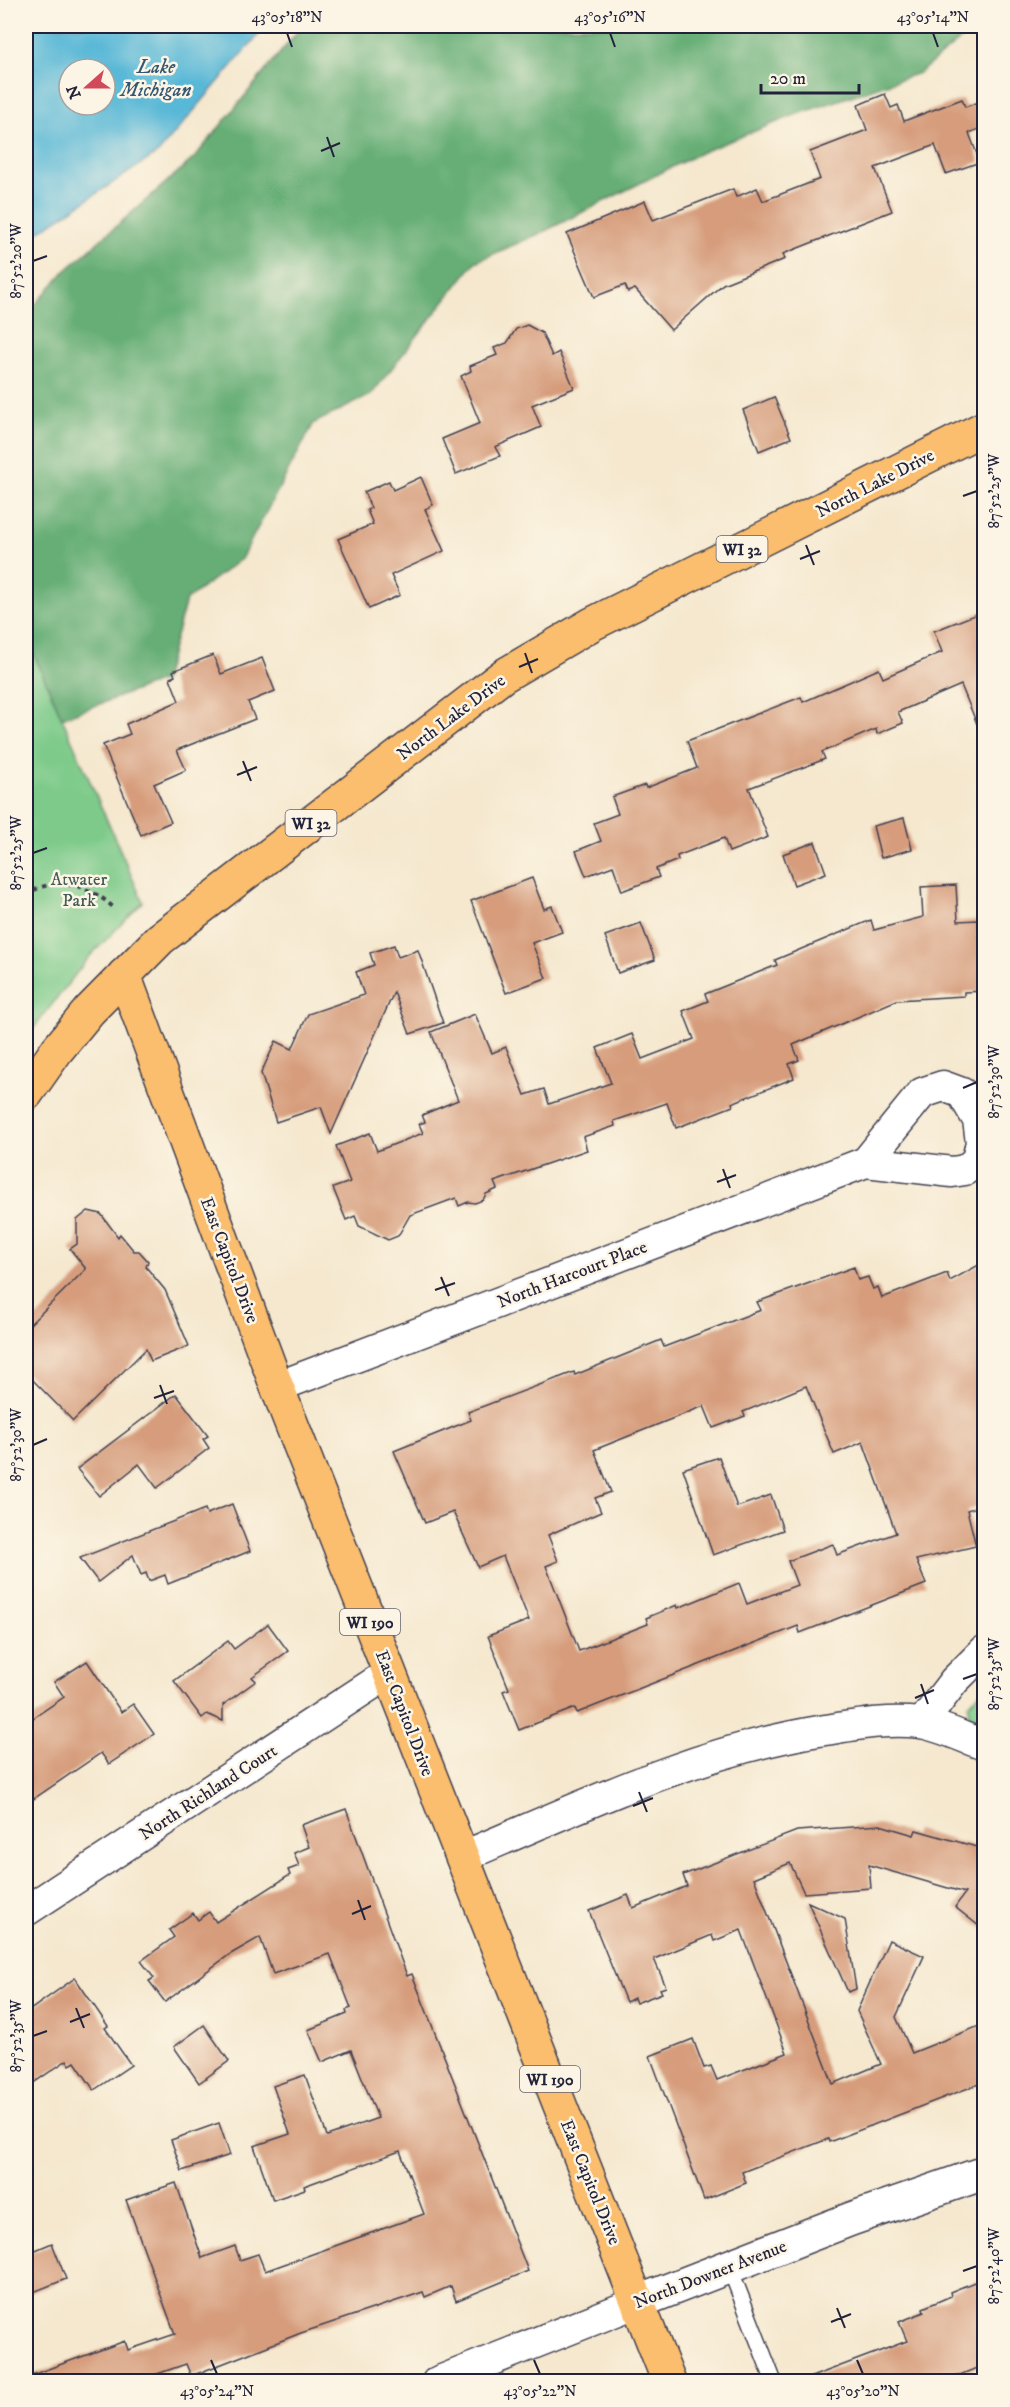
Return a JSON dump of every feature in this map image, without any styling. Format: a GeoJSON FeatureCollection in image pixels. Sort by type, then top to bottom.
{"type":"FeatureCollection","features":[{"type":"Feature","properties":{"kind":"main road","name":"North Lake Drive"},"geometry":{"type":"LineString","coordinates":[[26,1094],[57,1050],[89,1011],[160,939],[503,676],[592,624],[984,428]]}},
{"type":"Feature","properties":{"kind":"main road","name":"East Capitol Drive"},"geometry":{"type":"LineString","coordinates":[[124,975],[277,1387],[669,2382]]}},
{"type":"Feature","properties":{"kind":"street","name":"North Harcourt Place"},"geometry":{"type":"LineString","coordinates":[[277,1387],[866,1162]]}},
{"type":"Feature","properties":{"kind":"street"},"geometry":{"type":"LineString","coordinates":[[922,1723],[954,1681],[984,1651]]}},
{"type":"Feature","properties":{"kind":"street","name":"North Richland Court"},"geometry":{"type":"LineString","coordinates":[[26,1911],[389,1673]]}},
{"type":"Feature","properties":{"kind":"street"},"geometry":{"type":"LineString","coordinates":[[462,1857],[686,1764],[787,1736],[874,1723],[922,1723],[984,1745]]}},
{"type":"Feature","properties":{"kind":"street","name":"North Downer Avenue"},"geometry":{"type":"LineString","coordinates":[[437,2382],[851,2219],[984,2173]]}},
{"type":"Feature","properties":{"kind":"lane"},"geometry":{"type":"LineString","coordinates":[[729,2266],[774,2382]]}},
{"type":"Feature","properties":{"kind":"path"},"geometry":{"type":"LineString","coordinates":[[26,895],[35,888],[51,884],[79,885],[101,895],[113,907]]}},
{"type":"Feature","properties":{"kind":"path"},"geometry":{"type":"LineString","coordinates":[[26,1000],[32,1004]]}},
{"type":"Feature","properties":{"kind":"green space"},"geometry":{"type":"Polygon","coordinates":[[[302,26],[977,26],[919,73],[795,115],[702,152],[541,233],[475,262],[371,395],[314,423],[241,559],[186,600],[164,680],[62,718],[26,636],[26,315],[65,271],[194,158],[302,26]]]}},
{"type":"Feature","properties":{"kind":"green space","name":"Atwater Park"},"geometry":{"type":"Polygon","coordinates":[[[26,636],[143,902],[89,957],[26,1038],[26,636]]]}},
{"type":"Feature","properties":{"kind":"green space"},"geometry":{"type":"Polygon","coordinates":[[[984,1688],[984,1723],[969,1714],[969,1704],[984,1688]]]}},
{"type":"Feature","properties":{"kind":"water","name":"Lake Michigan"},"geometry":{"type":"Polygon","coordinates":[[[26,26],[266,26],[158,153],[26,240],[26,26]]]}},
{"type":"Feature","properties":{"kind":"building"},"geometry":{"type":"Polygon","coordinates":[[[885,94],[891,108],[898,105],[904,121],[962,99],[965,107],[984,100],[984,127],[969,133],[980,162],[946,174],[935,145],[875,168],[892,211],[783,254],[785,259],[723,284],[671,330],[635,289],[628,292],[625,285],[594,297],[567,234],[645,201],[653,220],[733,189],[736,197],[757,188],[763,201],[820,179],[810,152],[867,130],[858,105],[885,94]]]}},
{"type":"Feature","properties":{"kind":"building"},"geometry":{"type":"Polygon","coordinates":[[[527,325],[542,333],[552,356],[559,352],[574,388],[532,405],[541,427],[495,447],[500,456],[456,474],[442,439],[480,423],[461,376],[471,371],[470,366],[497,355],[494,348],[507,343],[516,329],[527,325]]]}},
{"type":"Feature","properties":{"kind":"building"},"geometry":{"type":"Polygon","coordinates":[[[774,397],[791,438],[759,451],[743,410],[774,397]]]}},
{"type":"Feature","properties":{"kind":"building"},"geometry":{"type":"Polygon","coordinates":[[[421,477],[433,505],[425,509],[444,551],[391,575],[400,595],[369,609],[338,539],[373,524],[367,510],[371,508],[364,492],[389,481],[393,490],[421,477]]]}},
{"type":"Feature","properties":{"kind":"building"},"geometry":{"type":"Polygon","coordinates":[[[984,611],[984,741],[961,685],[898,712],[903,723],[877,734],[876,729],[822,752],[825,759],[749,788],[768,837],[729,852],[724,838],[677,856],[678,860],[656,869],[659,877],[622,891],[613,866],[586,876],[576,851],[601,841],[594,823],[618,814],[612,797],[645,785],[646,788],[697,768],[687,741],[801,697],[803,702],[879,669],[883,678],[942,652],[934,631],[984,611]]]}},
{"type":"Feature","properties":{"kind":"building"},"geometry":{"type":"Polygon","coordinates":[[[213,655],[221,674],[262,658],[275,691],[248,702],[255,719],[177,750],[186,770],[154,784],[171,822],[141,835],[103,745],[130,734],[126,724],[179,701],[170,678],[175,676],[173,671],[213,655]]]}},
{"type":"Feature","properties":{"kind":"building"},"geometry":{"type":"Polygon","coordinates":[[[904,818],[912,849],[881,858],[873,826],[904,818]]]}},
{"type":"Feature","properties":{"kind":"building"},"geometry":{"type":"Polygon","coordinates":[[[815,842],[826,873],[794,885],[783,854],[815,842]]]}},
{"type":"Feature","properties":{"kind":"building"},"geometry":{"type":"Polygon","coordinates":[[[532,878],[544,909],[552,906],[562,932],[532,943],[546,978],[506,993],[471,901],[532,878]]]}},
{"type":"Feature","properties":{"kind":"building"},"geometry":{"type":"Polygon","coordinates":[[[956,885],[958,921],[978,920],[979,936],[984,936],[984,991],[964,992],[964,996],[897,1000],[793,1045],[799,1060],[789,1064],[794,1078],[732,1103],[733,1106],[676,1128],[667,1103],[614,1121],[615,1126],[583,1137],[587,1150],[494,1182],[497,1189],[475,1203],[468,1202],[459,1206],[456,1198],[410,1215],[398,1236],[388,1240],[359,1226],[355,1216],[346,1220],[333,1188],[350,1182],[336,1146],[370,1133],[377,1151],[423,1133],[419,1124],[425,1122],[422,1115],[458,1100],[431,1032],[475,1014],[492,1053],[506,1047],[525,1095],[544,1089],[549,1104],[611,1083],[597,1048],[632,1034],[642,1059],[694,1039],[683,1011],[708,1001],[705,994],[777,965],[775,960],[871,920],[874,930],[923,917],[921,887],[956,885]]]}},
{"type":"Feature","properties":{"kind":"building"},"geometry":{"type":"Polygon","coordinates":[[[641,923],[655,960],[618,973],[605,936],[641,923]]]}},
{"type":"Feature","properties":{"kind":"building"},"geometry":{"type":"Polygon","coordinates":[[[394,945],[398,957],[418,950],[443,1023],[410,1034],[394,992],[331,1134],[321,1107],[276,1122],[261,1073],[276,1041],[292,1049],[308,1014],[364,995],[356,972],[374,965],[370,953],[394,945]]]}},
{"type":"Feature","properties":{"kind":"building"},"geometry":{"type":"Polygon","coordinates":[[[88,1211],[101,1214],[118,1237],[120,1234],[134,1251],[139,1251],[148,1261],[146,1267],[165,1290],[189,1346],[151,1361],[146,1349],[73,1421],[26,1373],[26,1328],[86,1269],[70,1249],[77,1244],[77,1220],[88,1211]]]}},
{"type":"Feature","properties":{"kind":"building"},"geometry":{"type":"Polygon","coordinates":[[[984,1262],[984,1505],[967,1510],[976,1546],[916,1560],[926,1584],[800,1633],[798,1626],[577,1713],[575,1708],[519,1730],[503,1691],[509,1689],[488,1636],[529,1620],[503,1556],[478,1567],[453,1512],[425,1523],[394,1451],[471,1420],[468,1412],[574,1372],[575,1375],[661,1340],[664,1347],[761,1310],[757,1302],[854,1267],[858,1280],[868,1277],[873,1289],[878,1287],[882,1298],[947,1273],[950,1281],[984,1262]],[[806,1386],[743,1412],[745,1416],[713,1428],[704,1406],[594,1450],[611,1492],[595,1498],[601,1512],[548,1535],[558,1561],[546,1566],[579,1651],[648,1624],[646,1618],[677,1605],[678,1608],[739,1583],[747,1604],[797,1585],[788,1561],[833,1544],[837,1555],[896,1533],[863,1442],[834,1454],[806,1386]]]}},
{"type":"Feature","properties":{"kind":"building"},"geometry":{"type":"Polygon","coordinates":[[[176,1394],[208,1436],[203,1439],[209,1448],[157,1488],[139,1464],[99,1496],[77,1469],[176,1394]]]}},
{"type":"Feature","properties":{"kind":"building"},"geometry":{"type":"Polygon","coordinates":[[[719,1457],[737,1507],[771,1495],[783,1530],[713,1555],[683,1469],[719,1457]]]}},
{"type":"Feature","properties":{"kind":"building"},"geometry":{"type":"Polygon","coordinates":[[[232,1504],[250,1551],[168,1584],[165,1575],[149,1581],[146,1573],[141,1575],[133,1555],[98,1582],[80,1558],[205,1509],[207,1514],[232,1504]]]}},
{"type":"Feature","properties":{"kind":"building"},"geometry":{"type":"Polygon","coordinates":[[[268,1624],[288,1651],[252,1677],[256,1681],[223,1705],[223,1721],[207,1714],[202,1718],[174,1681],[228,1641],[234,1649],[268,1624]]]}},
{"type":"Feature","properties":{"kind":"building"},"geometry":{"type":"Polygon","coordinates":[[[87,1661],[121,1712],[133,1704],[154,1734],[109,1764],[101,1753],[26,1804],[26,1723],[64,1697],[54,1682],[87,1661]]]}},
{"type":"Feature","properties":{"kind":"building"},"geometry":{"type":"Polygon","coordinates":[[[346,1809],[407,1976],[412,1974],[528,2271],[456,2301],[451,2286],[425,2297],[423,2292],[301,2333],[191,2376],[186,2364],[134,2382],[26,2382],[26,2377],[125,2341],[128,2350],[175,2334],[126,2200],[176,2183],[202,2258],[235,2246],[240,2260],[258,2254],[265,2271],[424,2214],[400,2151],[304,2186],[305,2189],[273,2200],[254,2146],[290,2134],[273,2086],[305,2075],[327,2136],[378,2118],[351,2050],[322,2062],[308,2030],[347,2014],[346,2010],[351,2008],[330,1954],[273,1974],[260,1937],[229,1955],[165,2002],[149,1981],[154,1978],[141,1961],[174,1937],[169,1930],[193,1913],[198,1920],[209,1912],[216,1922],[290,1875],[288,1870],[299,1866],[294,1853],[309,1847],[301,1825],[346,1809]]]}},
{"type":"Feature","properties":{"kind":"building"},"geometry":{"type":"Polygon","coordinates":[[[880,1825],[914,1835],[916,1830],[984,1849],[984,1930],[955,1907],[965,1893],[869,1865],[871,1888],[804,1893],[790,1863],[754,1878],[833,2084],[881,2064],[857,2011],[889,1940],[924,1956],[896,2017],[912,2053],[984,2024],[984,2082],[829,2142],[828,2139],[742,2172],[746,2183],[704,2200],[650,2056],[693,2039],[704,2068],[711,2066],[717,2080],[787,2053],[741,1930],[714,1941],[712,1935],[654,1959],[666,1987],[660,1989],[662,1993],[636,2003],[634,1998],[626,2002],[589,1911],[628,1895],[633,1908],[687,1886],[683,1875],[797,1831],[880,1825]]]}},
{"type":"Feature","properties":{"kind":"building"},"geometry":{"type":"Polygon","coordinates":[[[808,1902],[845,1919],[856,1989],[848,1992],[808,1902]]]}},
{"type":"Feature","properties":{"kind":"building"},"geometry":{"type":"Polygon","coordinates":[[[75,1978],[108,2026],[105,2028],[131,2065],[94,2090],[75,2062],[70,2065],[67,2060],[26,2088],[26,2013],[75,1978]]]}},
{"type":"Feature","properties":{"kind":"building"},"geometry":{"type":"Polygon","coordinates":[[[204,2025],[229,2061],[199,2083],[174,2047],[204,2025]]]}},
{"type":"Feature","properties":{"kind":"building"},"geometry":{"type":"Polygon","coordinates":[[[219,2123],[230,2155],[182,2171],[171,2140],[219,2123]]]}},
{"type":"Feature","properties":{"kind":"building"},"geometry":{"type":"Polygon","coordinates":[[[52,2243],[66,2279],[26,2295],[26,2254],[52,2243]]]}},
{"type":"Feature","properties":{"kind":"building"},"geometry":{"type":"Polygon","coordinates":[[[984,2278],[984,2365],[943,2382],[807,2382],[806,2379],[907,2341],[899,2322],[924,2312],[923,2308],[951,2296],[950,2292],[984,2278]]]}}]}
